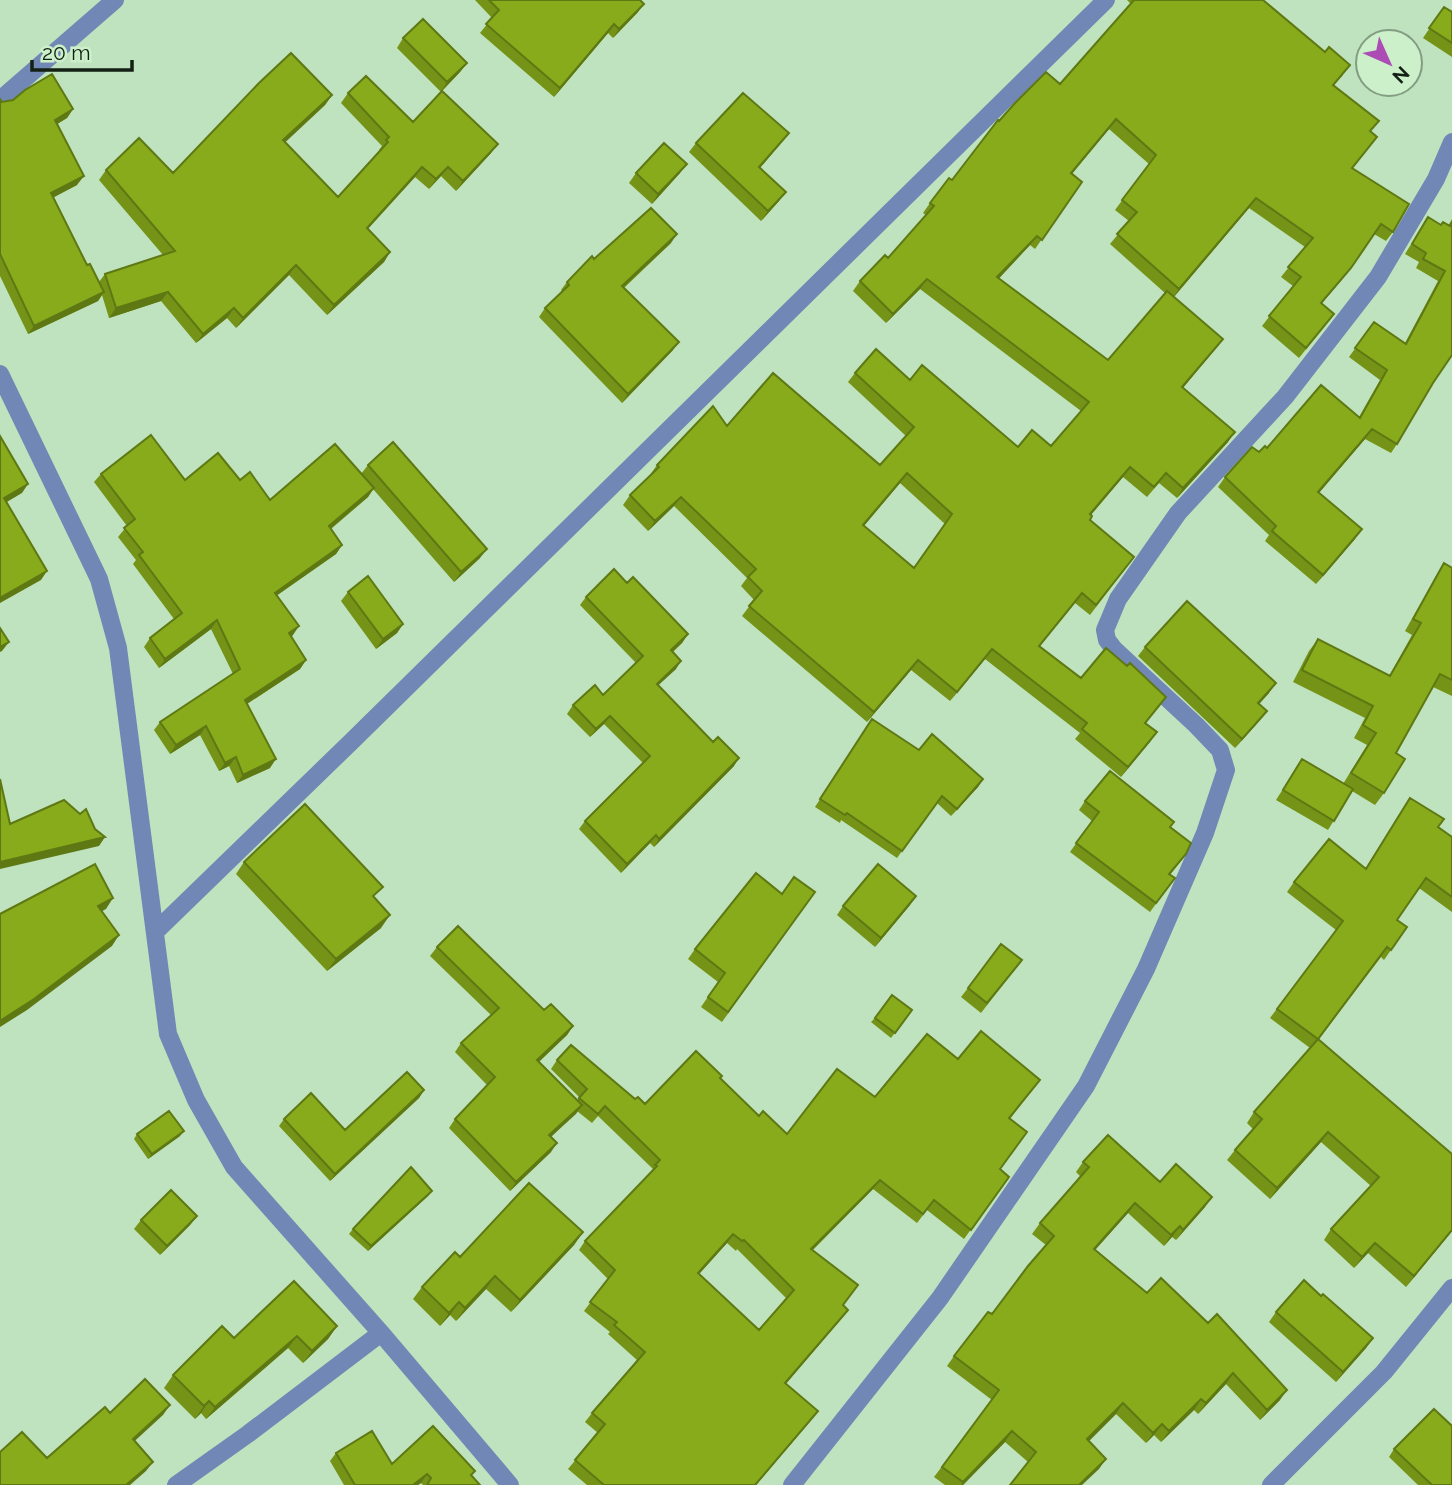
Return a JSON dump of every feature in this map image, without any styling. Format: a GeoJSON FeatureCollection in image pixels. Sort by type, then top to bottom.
{"type":"FeatureCollection","features":[{"type":"Feature","properties":{"kind":"street"},"geometry":{"type":"LineString","coordinates":[[0,100],[115,0]]}},
{"type":"Feature","properties":{"kind":"street"},"geometry":{"type":"LineString","coordinates":[[155,932],[354,740],[1106,0]]}},
{"type":"Feature","properties":{"kind":"street"},"geometry":{"type":"LineString","coordinates":[[792,1485],[940,1298],[1086,1086],[1146,969],[1205,833],[1226,770],[1220,751],[1114,649],[1107,639],[1105,630],[1118,599],[1178,513],[1285,397],[1378,277],[1436,178],[1452,142]]}},
{"type":"Feature","properties":{"kind":"street"},"geometry":{"type":"LineString","coordinates":[[2,383],[99,579],[118,648],[168,1034],[196,1100],[234,1167],[381,1333],[510,1485]]}},
{"type":"Feature","properties":{"kind":"street"},"geometry":{"type":"LineString","coordinates":[[1271,1485],[1384,1372],[1452,1288]]}},
{"type":"Feature","properties":{"kind":"street"},"geometry":{"type":"LineString","coordinates":[[176,1485],[381,1333]]}},
{"type":"Feature","properties":{"kind":"building"},"geometry":{"type":"Polygon","coordinates":[[[489,0],[640,0],[644,4],[619,29],[614,24],[560,88],[486,24],[499,10],[489,0]]]}},
{"type":"Feature","properties":{"kind":"building"},"geometry":{"type":"Polygon","coordinates":[[[1134,0],[1263,0],[1325,52],[1329,47],[1350,65],[1333,85],[1379,121],[1370,131],[1377,137],[1352,168],[1409,204],[1393,232],[1381,224],[1351,268],[1321,303],[1334,314],[1306,348],[1269,316],[1301,277],[1288,267],[1313,238],[1256,198],[1179,289],[1117,234],[1137,212],[1122,200],[1156,155],[1116,119],[1071,173],[1082,182],[1042,240],[1037,236],[997,277],[1108,360],[1167,291],[1223,339],[1182,387],[1235,432],[1183,488],[1166,473],[1154,487],[1130,467],[1090,514],[1090,520],[1134,557],[1096,605],[1082,593],[1039,646],[1081,678],[1106,648],[1127,666],[1130,663],[1166,697],[1145,723],[1157,732],[1128,767],[1082,729],[1087,723],[992,649],[957,692],[918,660],[874,712],[749,606],[762,591],[748,577],[756,569],[681,497],[655,521],[630,495],[659,467],[657,465],[713,406],[727,426],[773,373],[880,465],[914,427],[855,373],[876,349],[910,380],[922,365],[1018,447],[1032,430],[1051,446],[1089,402],[927,279],[893,314],[860,281],[885,255],[888,258],[934,206],[930,203],[949,178],[952,180],[998,120],[1046,72],[1060,84],[1134,0]],[[907,473],[863,525],[914,568],[952,514],[907,473]]]}},
{"type":"Feature","properties":{"kind":"building"},"geometry":{"type":"Polygon","coordinates":[[[1444,7],[1452,12],[1452,43],[1429,28],[1444,7]]]}},
{"type":"Feature","properties":{"kind":"building"},"geometry":{"type":"Polygon","coordinates":[[[423,19],[467,63],[447,82],[403,38],[423,19]]]}},
{"type":"Feature","properties":{"kind":"building"},"geometry":{"type":"Polygon","coordinates":[[[291,53],[332,95],[283,140],[338,197],[388,142],[386,140],[389,137],[348,93],[366,76],[413,122],[442,91],[498,144],[463,181],[448,167],[436,179],[422,167],[367,228],[390,252],[334,305],[296,265],[243,318],[234,308],[203,334],[168,292],[116,308],[105,274],[175,251],[106,170],[139,138],[173,173],[291,53]]]}},
{"type":"Feature","properties":{"kind":"building"},"geometry":{"type":"Polygon","coordinates":[[[52,74],[73,109],[55,120],[84,176],[51,193],[87,265],[90,264],[104,292],[34,326],[0,254],[0,99],[2,102],[13,100],[52,74]]]}},
{"type":"Feature","properties":{"kind":"building"},"geometry":{"type":"Polygon","coordinates":[[[743,93],[789,133],[759,167],[786,192],[768,211],[696,143],[743,93]]]}},
{"type":"Feature","properties":{"kind":"building"},"geometry":{"type":"Polygon","coordinates":[[[664,143],[687,164],[658,194],[636,173],[664,143]]]}},
{"type":"Feature","properties":{"kind":"building"},"geometry":{"type":"Polygon","coordinates":[[[651,208],[677,234],[622,286],[679,342],[628,394],[545,308],[569,285],[567,282],[592,256],[594,259],[651,208]]]}},
{"type":"Feature","properties":{"kind":"building"},"geometry":{"type":"Polygon","coordinates":[[[1428,217],[1441,225],[1443,222],[1450,226],[1452,222],[1452,355],[1397,444],[1372,429],[1318,492],[1362,529],[1323,575],[1272,531],[1276,526],[1225,477],[1252,447],[1259,452],[1265,446],[1267,448],[1321,385],[1360,418],[1387,370],[1355,348],[1374,322],[1406,344],[1445,271],[1423,259],[1426,253],[1412,244],[1428,217]]]}},
{"type":"Feature","properties":{"kind":"building"},"geometry":{"type":"Polygon","coordinates":[[[151,435],[185,480],[218,453],[240,480],[250,472],[270,500],[335,444],[374,488],[329,526],[342,545],[275,593],[299,626],[289,633],[306,660],[245,700],[276,759],[243,775],[236,757],[225,763],[206,726],[176,745],[160,722],[240,669],[217,620],[165,659],[150,638],[182,613],[139,555],[143,552],[124,528],[135,519],[101,474],[151,435]]]}},
{"type":"Feature","properties":{"kind":"building"},"geometry":{"type":"Polygon","coordinates":[[[0,436],[28,484],[4,498],[47,571],[0,598],[0,436]]]}},
{"type":"Feature","properties":{"kind":"building"},"geometry":{"type":"Polygon","coordinates":[[[393,442],[487,549],[461,572],[368,465],[393,442]]]}},
{"type":"Feature","properties":{"kind":"building"},"geometry":{"type":"Polygon","coordinates":[[[1444,563],[1452,568],[1452,680],[1440,674],[1396,753],[1405,759],[1384,793],[1351,773],[1376,733],[1363,725],[1373,706],[1302,670],[1318,639],[1390,676],[1421,623],[1413,619],[1444,563]]]}},
{"type":"Feature","properties":{"kind":"building"},"geometry":{"type":"Polygon","coordinates":[[[614,569],[627,583],[633,577],[688,634],[671,650],[681,661],[657,684],[713,742],[718,737],[739,758],[659,839],[656,835],[627,864],[585,821],[650,756],[610,716],[596,729],[573,705],[595,685],[603,695],[643,656],[586,597],[614,569]]]}},
{"type":"Feature","properties":{"kind":"building"},"geometry":{"type":"Polygon","coordinates":[[[368,576],[403,624],[383,639],[348,592],[368,576]]]}},
{"type":"Feature","properties":{"kind":"building"},"geometry":{"type":"Polygon","coordinates":[[[1187,601],[1276,683],[1258,703],[1267,711],[1242,739],[1145,647],[1187,601]]]}},
{"type":"Feature","properties":{"kind":"building"},"geometry":{"type":"Polygon","coordinates":[[[0,628],[9,642],[0,647],[0,628]]]}},
{"type":"Feature","properties":{"kind":"building"},"geometry":{"type":"Polygon","coordinates":[[[872,719],[919,750],[932,734],[983,779],[957,809],[942,796],[902,851],[847,813],[845,815],[820,799],[872,719]]]}},
{"type":"Feature","properties":{"kind":"building"},"geometry":{"type":"Polygon","coordinates":[[[1302,759],[1353,789],[1334,821],[1283,790],[1302,759]]]}},
{"type":"Feature","properties":{"kind":"building"},"geometry":{"type":"Polygon","coordinates":[[[1110,771],[1174,822],[1170,827],[1191,843],[1186,854],[1169,874],[1175,878],[1156,903],[1076,843],[1099,812],[1085,801],[1110,771]]]}},
{"type":"Feature","properties":{"kind":"building"},"geometry":{"type":"Polygon","coordinates":[[[0,779],[10,824],[64,800],[80,814],[86,809],[95,829],[105,837],[0,862],[0,779]]]}},
{"type":"Feature","properties":{"kind":"building"},"geometry":{"type":"Polygon","coordinates":[[[1410,798],[1444,819],[1438,827],[1452,837],[1452,897],[1426,878],[1397,920],[1407,927],[1391,950],[1387,947],[1318,1039],[1277,1009],[1343,921],[1294,882],[1329,839],[1366,869],[1410,798]]]}},
{"type":"Feature","properties":{"kind":"building"},"geometry":{"type":"Polygon","coordinates":[[[305,804],[383,887],[373,896],[390,915],[336,959],[244,862],[305,804]]]}},
{"type":"Feature","properties":{"kind":"building"},"geometry":{"type":"Polygon","coordinates":[[[95,864],[113,898],[98,906],[119,935],[0,1021],[0,914],[95,864]]]}},
{"type":"Feature","properties":{"kind":"building"},"geometry":{"type":"Polygon","coordinates":[[[878,864],[916,896],[881,938],[843,906],[878,864]]]}},
{"type":"Feature","properties":{"kind":"building"},"geometry":{"type":"Polygon","coordinates":[[[756,873],[782,894],[794,877],[815,892],[728,1012],[708,997],[725,973],[695,949],[756,873]]]}},
{"type":"Feature","properties":{"kind":"building"},"geometry":{"type":"Polygon","coordinates":[[[458,926],[544,1010],[551,1004],[573,1026],[537,1060],[582,1105],[549,1135],[557,1143],[516,1182],[455,1119],[495,1077],[461,1043],[499,1008],[437,947],[458,926]]]}},
{"type":"Feature","properties":{"kind":"building"},"geometry":{"type":"Polygon","coordinates":[[[1001,944],[1022,960],[987,1003],[968,988],[1001,944]]]}},
{"type":"Feature","properties":{"kind":"building"},"geometry":{"type":"Polygon","coordinates":[[[892,995],[912,1010],[895,1033],[875,1018],[892,995]]]}},
{"type":"Feature","properties":{"kind":"building"},"geometry":{"type":"Polygon","coordinates":[[[981,1031],[1040,1080],[1009,1118],[1027,1132],[1000,1169],[1009,1177],[971,1230],[934,1200],[923,1214],[880,1180],[811,1249],[858,1285],[843,1305],[848,1310],[785,1383],[818,1411],[755,1485],[604,1485],[575,1460],[605,1424],[592,1413],[645,1352],[614,1325],[617,1322],[590,1302],[615,1270],[585,1241],[660,1160],[605,1106],[598,1114],[579,1098],[587,1089],[557,1060],[571,1045],[635,1099],[638,1097],[645,1104],[696,1051],[759,1116],[763,1111],[787,1134],[837,1069],[875,1097],[927,1034],[958,1059],[981,1031]],[[733,1234],[698,1273],[759,1330],[794,1290],[733,1234]]]}},
{"type":"Feature","properties":{"kind":"building"},"geometry":{"type":"Polygon","coordinates":[[[1318,1039],[1452,1154],[1452,1230],[1414,1276],[1375,1243],[1362,1257],[1331,1229],[1379,1177],[1328,1132],[1277,1188],[1235,1150],[1262,1119],[1254,1112],[1318,1039]]]}},
{"type":"Feature","properties":{"kind":"building"},"geometry":{"type":"Polygon","coordinates":[[[407,1072],[424,1090],[335,1174],[284,1119],[311,1093],[345,1130],[407,1072]]]}},
{"type":"Feature","properties":{"kind":"building"},"geometry":{"type":"Polygon","coordinates":[[[169,1111],[184,1131],[152,1154],[137,1134],[169,1111]]]}},
{"type":"Feature","properties":{"kind":"building"},"geometry":{"type":"Polygon","coordinates":[[[1108,1135],[1160,1182],[1176,1164],[1212,1197],[1183,1230],[1180,1226],[1171,1235],[1135,1203],[1094,1249],[1147,1293],[1161,1278],[1208,1323],[1217,1314],[1287,1390],[1267,1410],[1233,1373],[1206,1403],[1201,1399],[1169,1431],[1162,1424],[1153,1433],[1123,1403],[1087,1439],[1106,1459],[1079,1485],[1010,1485],[1036,1452],[1012,1431],[963,1482],[942,1467],[999,1390],[954,1356],[988,1312],[992,1314],[1054,1236],[1040,1223],[1089,1167],[1083,1162],[1108,1135]]]}},
{"type":"Feature","properties":{"kind":"building"},"geometry":{"type":"Polygon","coordinates":[[[411,1167],[432,1191],[371,1246],[353,1229],[411,1167]]]}},
{"type":"Feature","properties":{"kind":"building"},"geometry":{"type":"Polygon","coordinates":[[[529,1183],[583,1232],[520,1300],[495,1276],[465,1308],[459,1302],[449,1313],[422,1287],[455,1252],[460,1257],[529,1183]]]}},
{"type":"Feature","properties":{"kind":"building"},"geometry":{"type":"Polygon","coordinates":[[[171,1190],[197,1216],[167,1246],[141,1220],[171,1190]]]}},
{"type":"Feature","properties":{"kind":"building"},"geometry":{"type":"Polygon","coordinates":[[[1304,1280],[1373,1338],[1343,1372],[1276,1312],[1304,1280]]]}},
{"type":"Feature","properties":{"kind":"building"},"geometry":{"type":"Polygon","coordinates":[[[294,1281],[337,1326],[312,1351],[297,1336],[215,1407],[209,1401],[204,1406],[173,1375],[222,1326],[234,1338],[294,1281]]]}},
{"type":"Feature","properties":{"kind":"building"},"geometry":{"type":"Polygon","coordinates":[[[145,1379],[170,1405],[133,1439],[153,1462],[126,1485],[0,1485],[0,1452],[22,1432],[47,1458],[105,1407],[110,1413],[145,1379]]]}},
{"type":"Feature","properties":{"kind":"building"},"geometry":{"type":"Polygon","coordinates":[[[1434,1409],[1452,1426],[1452,1485],[1432,1485],[1394,1449],[1434,1409]]]}},
{"type":"Feature","properties":{"kind":"building"},"geometry":{"type":"Polygon","coordinates":[[[433,1426],[475,1471],[471,1475],[480,1485],[427,1485],[431,1478],[427,1474],[413,1485],[355,1485],[336,1453],[372,1431],[392,1464],[433,1426]]]}}]}
